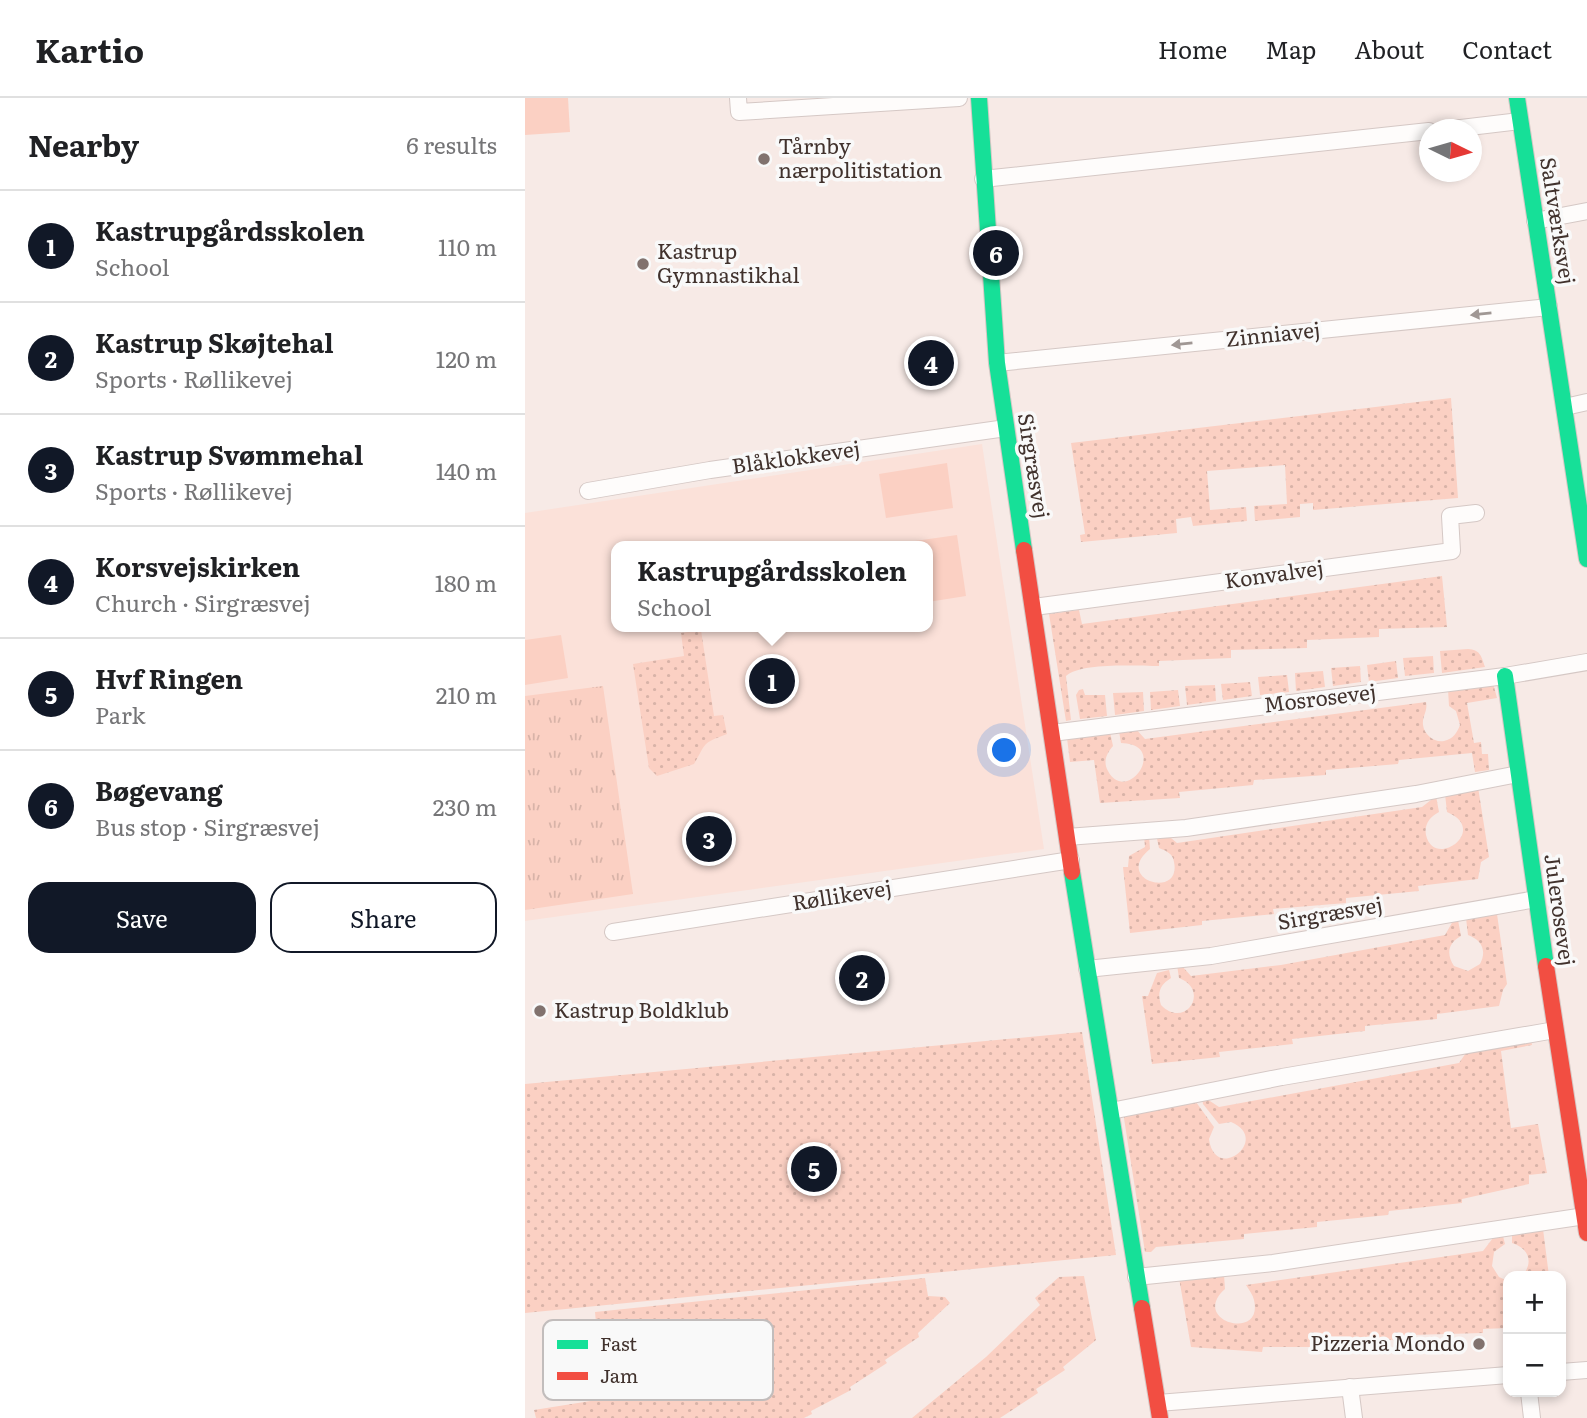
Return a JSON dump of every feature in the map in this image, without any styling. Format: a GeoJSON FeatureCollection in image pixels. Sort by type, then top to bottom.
{"type":"FeatureCollection","features":[{"type":"Feature","properties":{"kind":"street"},"geometry":{"type":"LineString","coordinates":[[738,98],[739,112],[959,98]]}},
{"type":"Feature","properties":{"kind":"street","name":"Sirgræsvej"},"geometry":{"type":"LineString","coordinates":[[979,98],[982,179],[997,363],[1087,969],[1159,1410]]}},
{"type":"Feature","properties":{"kind":"street","name":"Saltværksvej"},"geometry":{"type":"LineString","coordinates":[[1517,98],[1587,559]]}},
{"type":"Feature","properties":{"kind":"street"},"geometry":{"type":"LineString","coordinates":[[1482,126],[1520,121]]}},
{"type":"Feature","properties":{"kind":"street"},"geometry":{"type":"LineString","coordinates":[[982,179],[1419,132]]}},
{"type":"Feature","properties":{"kind":"street"},"geometry":{"type":"LineString","coordinates":[[1535,221],[1587,211]]}},
{"type":"Feature","properties":{"kind":"street","name":"Zinniavej"},"geometry":{"type":"LineString","coordinates":[[997,363],[1549,307]]}},
{"type":"Feature","properties":{"kind":"street"},"geometry":{"type":"LineString","coordinates":[[1565,407],[1587,402]]}},
{"type":"Feature","properties":{"kind":"street","name":"Blåklokkevej"},"geometry":{"type":"LineString","coordinates":[[587,491],[710,470],[1006,428]]}},
{"type":"Feature","properties":{"kind":"street","name":"Konvalvej"},"geometry":{"type":"LineString","coordinates":[[1034,607],[1452,551],[1450,516],[1476,513]]}},
{"type":"Feature","properties":{"kind":"street","name":"Mosrosevej"},"geometry":{"type":"LineString","coordinates":[[1052,733],[1505,676],[1587,662]]}},
{"type":"Feature","properties":{"kind":"street","name":"Julerosevej"},"geometry":{"type":"LineString","coordinates":[[1505,676],[1587,1233]]}},
{"type":"Feature","properties":{"kind":"street"},"geometry":{"type":"LineString","coordinates":[[1067,837],[1186,828],[1416,794],[1518,774]]}},
{"type":"Feature","properties":{"kind":"street","name":"Røllikevej"},"geometry":{"type":"LineString","coordinates":[[613,932],[1071,860]]}},
{"type":"Feature","properties":{"kind":"street","name":"Sirgræsvej"},"geometry":{"type":"LineString","coordinates":[[1087,969],[1211,956],[1536,899]]}},
{"type":"Feature","properties":{"kind":"street"},"geometry":{"type":"LineString","coordinates":[[1111,1111],[1282,1077],[1555,1030]]}},
{"type":"Feature","properties":{"kind":"street"},"geometry":{"type":"LineString","coordinates":[[1136,1277],[1273,1263],[1585,1216]]}},
{"type":"Feature","properties":{"kind":"street"},"geometry":{"type":"LineString","coordinates":[[1566,1372],[1587,1370]]}},
{"type":"Feature","properties":{"kind":"street"},"geometry":{"type":"LineString","coordinates":[[1159,1410],[1350,1387],[1503,1376]]}},
{"type":"Feature","properties":{"kind":"street"},"geometry":{"type":"LineString","coordinates":[[1350,1387],[1354,1418]]}},
{"type":"Feature","properties":{"kind":"street"},"geometry":{"type":"LineString","coordinates":[[1530,1397],[1532,1418]]}},
{"type":"Feature","properties":{"kind":"shaded area"},"geometry":{"type":"Polygon","coordinates":[[[982,444],[1044,849],[525,921],[525,513],[982,444]]]}},
{"type":"Feature","properties":{"kind":"green space"},"geometry":{"type":"Polygon","coordinates":[[[525,98],[568,98],[570,132],[525,135],[525,98]]]}},
{"type":"Feature","properties":{"kind":"green space"},"geometry":{"type":"Polygon","coordinates":[[[1451,398],[1458,498],[1313,510],[1313,503],[1300,504],[1300,517],[1255,521],[1254,506],[1287,504],[1285,465],[1207,471],[1210,510],[1246,507],[1247,521],[1193,526],[1191,517],[1176,519],[1177,533],[1081,542],[1080,535],[1085,534],[1071,443],[1451,398]]]}},
{"type":"Feature","properties":{"kind":"green space"},"geometry":{"type":"Polygon","coordinates":[[[947,463],[953,508],[886,518],[879,474],[947,463]]]}},
{"type":"Feature","properties":{"kind":"green space"},"geometry":{"type":"Polygon","coordinates":[[[957,535],[966,596],[933,601],[933,541],[915,541],[957,535]]]}},
{"type":"Feature","properties":{"kind":"green space"},"geometry":{"type":"Polygon","coordinates":[[[1442,576],[1447,627],[1379,629],[1379,637],[1307,640],[1307,648],[1231,650],[1231,658],[1159,661],[1159,666],[1084,669],[1066,676],[1071,720],[1066,721],[1049,614],[1079,610],[1082,624],[1442,576]]]}},
{"type":"Feature","properties":{"kind":"green space"},"geometry":{"type":"Polygon","coordinates":[[[701,632],[714,716],[723,715],[727,734],[706,744],[694,764],[657,776],[649,768],[633,664],[684,656],[681,633],[701,632]]]}},
{"type":"Feature","properties":{"kind":"green space"},"geometry":{"type":"Polygon","coordinates":[[[561,635],[568,678],[525,685],[525,640],[561,635]]]}},
{"type":"Feature","properties":{"kind":"green space"},"geometry":{"type":"Polygon","coordinates":[[[1468,649],[1479,654],[1485,667],[1442,673],[1440,651],[1468,649]]]}},
{"type":"Feature","properties":{"kind":"green space"},"geometry":{"type":"Polygon","coordinates":[[[1433,656],[1434,673],[1405,676],[1403,658],[1433,656]]]}},
{"type":"Feature","properties":{"kind":"green space"},"geometry":{"type":"Polygon","coordinates":[[[1396,661],[1398,678],[1369,682],[1367,665],[1396,661]]]}},
{"type":"Feature","properties":{"kind":"green space"},"geometry":{"type":"Polygon","coordinates":[[[1360,666],[1361,682],[1333,686],[1331,668],[1360,666]]]}},
{"type":"Feature","properties":{"kind":"green space"},"geometry":{"type":"Polygon","coordinates":[[[1323,671],[1325,687],[1296,691],[1295,673],[1323,671]]]}},
{"type":"Feature","properties":{"kind":"green space"},"geometry":{"type":"Polygon","coordinates":[[[1287,675],[1289,692],[1260,695],[1258,677],[1287,675]]]}},
{"type":"Feature","properties":{"kind":"green space"},"geometry":{"type":"Polygon","coordinates":[[[1250,682],[1252,696],[1223,700],[1221,684],[1250,682]]]}},
{"type":"Feature","properties":{"kind":"green space"},"geometry":{"type":"Polygon","coordinates":[[[1493,683],[1497,698],[1467,703],[1474,743],[1481,742],[1482,754],[1488,754],[1489,770],[1475,772],[1472,753],[1399,760],[1398,764],[1326,770],[1326,775],[1254,780],[1253,785],[1179,792],[1180,798],[1100,803],[1094,760],[1070,762],[1067,738],[1110,732],[1113,746],[1106,758],[1106,768],[1116,780],[1125,782],[1140,770],[1142,753],[1135,746],[1121,743],[1119,731],[1135,728],[1145,739],[1426,702],[1424,729],[1434,739],[1444,741],[1454,735],[1460,725],[1456,711],[1449,706],[1448,689],[1493,683]]]}},
{"type":"Feature","properties":{"kind":"green space"},"geometry":{"type":"Polygon","coordinates":[[[1215,685],[1216,701],[1187,705],[1185,686],[1215,685]]]}},
{"type":"Feature","properties":{"kind":"green space"},"geometry":{"type":"Polygon","coordinates":[[[603,686],[633,894],[525,910],[525,696],[603,686]]]}},
{"type":"Feature","properties":{"kind":"green space"},"geometry":{"type":"Polygon","coordinates":[[[1083,689],[1085,695],[1105,695],[1107,716],[1080,719],[1076,695],[1083,689]]]}},
{"type":"Feature","properties":{"kind":"green space"},"geometry":{"type":"Polygon","coordinates":[[[1178,690],[1180,706],[1151,710],[1150,692],[1178,690]]]}},
{"type":"Feature","properties":{"kind":"green space"},"geometry":{"type":"Polygon","coordinates":[[[1143,692],[1144,711],[1115,715],[1113,693],[1143,692]]]}},
{"type":"Feature","properties":{"kind":"green space"},"geometry":{"type":"Polygon","coordinates":[[[1478,787],[1489,857],[1481,862],[1478,879],[1418,886],[1419,891],[1346,898],[1346,903],[1273,909],[1274,914],[1202,921],[1202,925],[1130,933],[1123,867],[1128,867],[1129,856],[1145,847],[1144,836],[1149,836],[1150,849],[1140,860],[1139,869],[1143,877],[1160,883],[1174,874],[1174,862],[1169,853],[1159,848],[1156,834],[1165,833],[1177,843],[1422,807],[1436,796],[1439,812],[1428,821],[1426,835],[1431,845],[1439,849],[1447,848],[1456,843],[1463,828],[1459,820],[1447,812],[1445,794],[1478,787]]]}},
{"type":"Feature","properties":{"kind":"green space"},"geometry":{"type":"Polygon","coordinates":[[[1497,914],[1507,984],[1499,1006],[1437,1014],[1437,1019],[1365,1026],[1365,1031],[1292,1039],[1293,1044],[1219,1052],[1220,1057],[1152,1064],[1142,996],[1148,996],[1157,973],[1169,970],[1171,978],[1160,989],[1161,1005],[1170,1012],[1178,1013],[1186,1011],[1194,998],[1188,984],[1179,978],[1177,965],[1181,965],[1191,976],[1281,965],[1445,935],[1453,921],[1458,920],[1461,936],[1451,945],[1450,957],[1454,966],[1468,971],[1480,964],[1483,950],[1477,940],[1468,935],[1466,918],[1497,914]]]}},
{"type":"Feature","properties":{"kind":"green space"},"geometry":{"type":"Polygon","coordinates":[[[1082,1032],[1116,1255],[525,1313],[525,1084],[1082,1032]]]}},
{"type":"Feature","properties":{"kind":"green space"},"geometry":{"type":"Polygon","coordinates":[[[1531,1039],[1532,1045],[1501,1051],[1511,1128],[1538,1124],[1547,1173],[1529,1175],[1529,1184],[1462,1199],[1462,1203],[1389,1211],[1388,1215],[1317,1222],[1317,1227],[1244,1234],[1244,1239],[1156,1247],[1151,1252],[1145,1252],[1123,1112],[1183,1100],[1185,1105],[1196,1102],[1214,1127],[1209,1139],[1213,1152],[1221,1158],[1229,1158],[1244,1147],[1246,1138],[1242,1129],[1231,1122],[1219,1124],[1203,1104],[1204,1097],[1219,1107],[1459,1063],[1468,1050],[1531,1039]]]}},
{"type":"Feature","properties":{"kind":"green space"},"geometry":{"type":"Polygon","coordinates":[[[1543,1229],[1548,1271],[1526,1271],[1528,1256],[1522,1248],[1512,1243],[1512,1234],[1543,1229]]]}},
{"type":"Feature","properties":{"kind":"green space"},"geometry":{"type":"Polygon","coordinates":[[[1503,1236],[1505,1244],[1494,1252],[1492,1266],[1503,1279],[1503,1328],[1483,1329],[1483,1333],[1411,1335],[1410,1339],[1336,1342],[1335,1347],[1263,1347],[1262,1352],[1191,1347],[1179,1278],[1224,1275],[1225,1289],[1216,1300],[1216,1310],[1221,1318],[1240,1323],[1249,1321],[1254,1313],[1253,1298],[1246,1285],[1483,1251],[1493,1238],[1503,1236]]]}},
{"type":"Feature","properties":{"kind":"green space"},"geometry":{"type":"Polygon","coordinates":[[[1084,1276],[1096,1340],[1063,1367],[1065,1370],[1036,1389],[1038,1393],[1000,1418],[912,1418],[986,1357],[1040,1305],[1035,1298],[1059,1277],[1084,1276]]]}},
{"type":"Feature","properties":{"kind":"green space"},"geometry":{"type":"Polygon","coordinates":[[[925,1278],[928,1296],[945,1297],[950,1303],[918,1333],[919,1337],[885,1360],[887,1363],[850,1387],[851,1390],[811,1411],[812,1414],[804,1418],[536,1418],[534,1410],[597,1400],[773,1400],[773,1320],[596,1320],[595,1312],[925,1278]]]}},
{"type":"Feature","properties":{"kind":"traffic: fast"},"geometry":{"type":"LineString","coordinates":[[979,98],[997,363],[1024,550]]}},
{"type":"Feature","properties":{"kind":"traffic: fast"},"geometry":{"type":"LineString","coordinates":[[1517,98],[1587,559]]}},
{"type":"Feature","properties":{"kind":"traffic: fast"},"geometry":{"type":"LineString","coordinates":[[1505,676],[1546,966]]}},
{"type":"Feature","properties":{"kind":"traffic: fast"},"geometry":{"type":"LineString","coordinates":[[1072,872],[1142,1308]]}},
{"type":"Feature","properties":{"kind":"traffic: jam"},"geometry":{"type":"LineString","coordinates":[[1024,550],[1072,872]]}},
{"type":"Feature","properties":{"kind":"traffic: jam"},"geometry":{"type":"LineString","coordinates":[[1546,966],[1587,1233]]}},
{"type":"Feature","properties":{"kind":"traffic: jam"},"geometry":{"type":"LineString","coordinates":[[1142,1308],[1160,1418]]}},
{"type":"Feature","properties":{"kind":"place","name":"Tårnby nærpolitistation"},"geometry":{"type":"Point","coordinates":[764,159]}},
{"type":"Feature","properties":{"kind":"place","name":"Bøgevang"},"geometry":{"type":"Point","coordinates":[996,253]}},
{"type":"Feature","properties":{"kind":"place","name":"Kastrup Gymnastikhal"},"geometry":{"type":"Point","coordinates":[643,264]}},
{"type":"Feature","properties":{"kind":"place","name":"Korsvejskirken"},"geometry":{"type":"Point","coordinates":[931,363]}},
{"type":"Feature","properties":{"kind":"place","name":"Kastrupgårdsskolen"},"geometry":{"type":"Point","coordinates":[772,681]}},
{"type":"Feature","properties":{"kind":"place","name":"Kastrup Svømmehal"},"geometry":{"type":"Point","coordinates":[709,839]}},
{"type":"Feature","properties":{"kind":"place","name":"Kastrup Skøjtehal"},"geometry":{"type":"Point","coordinates":[862,978]}},
{"type":"Feature","properties":{"kind":"place","name":"Kastrup Boldklub"},"geometry":{"type":"Point","coordinates":[540,1011]}},
{"type":"Feature","properties":{"kind":"place","name":"Hvf Ringen"},"geometry":{"type":"Point","coordinates":[814,1169]}},
{"type":"Feature","properties":{"kind":"place","name":"Pizzeria Mondo"},"geometry":{"type":"Point","coordinates":[1479,1344]}}]}
